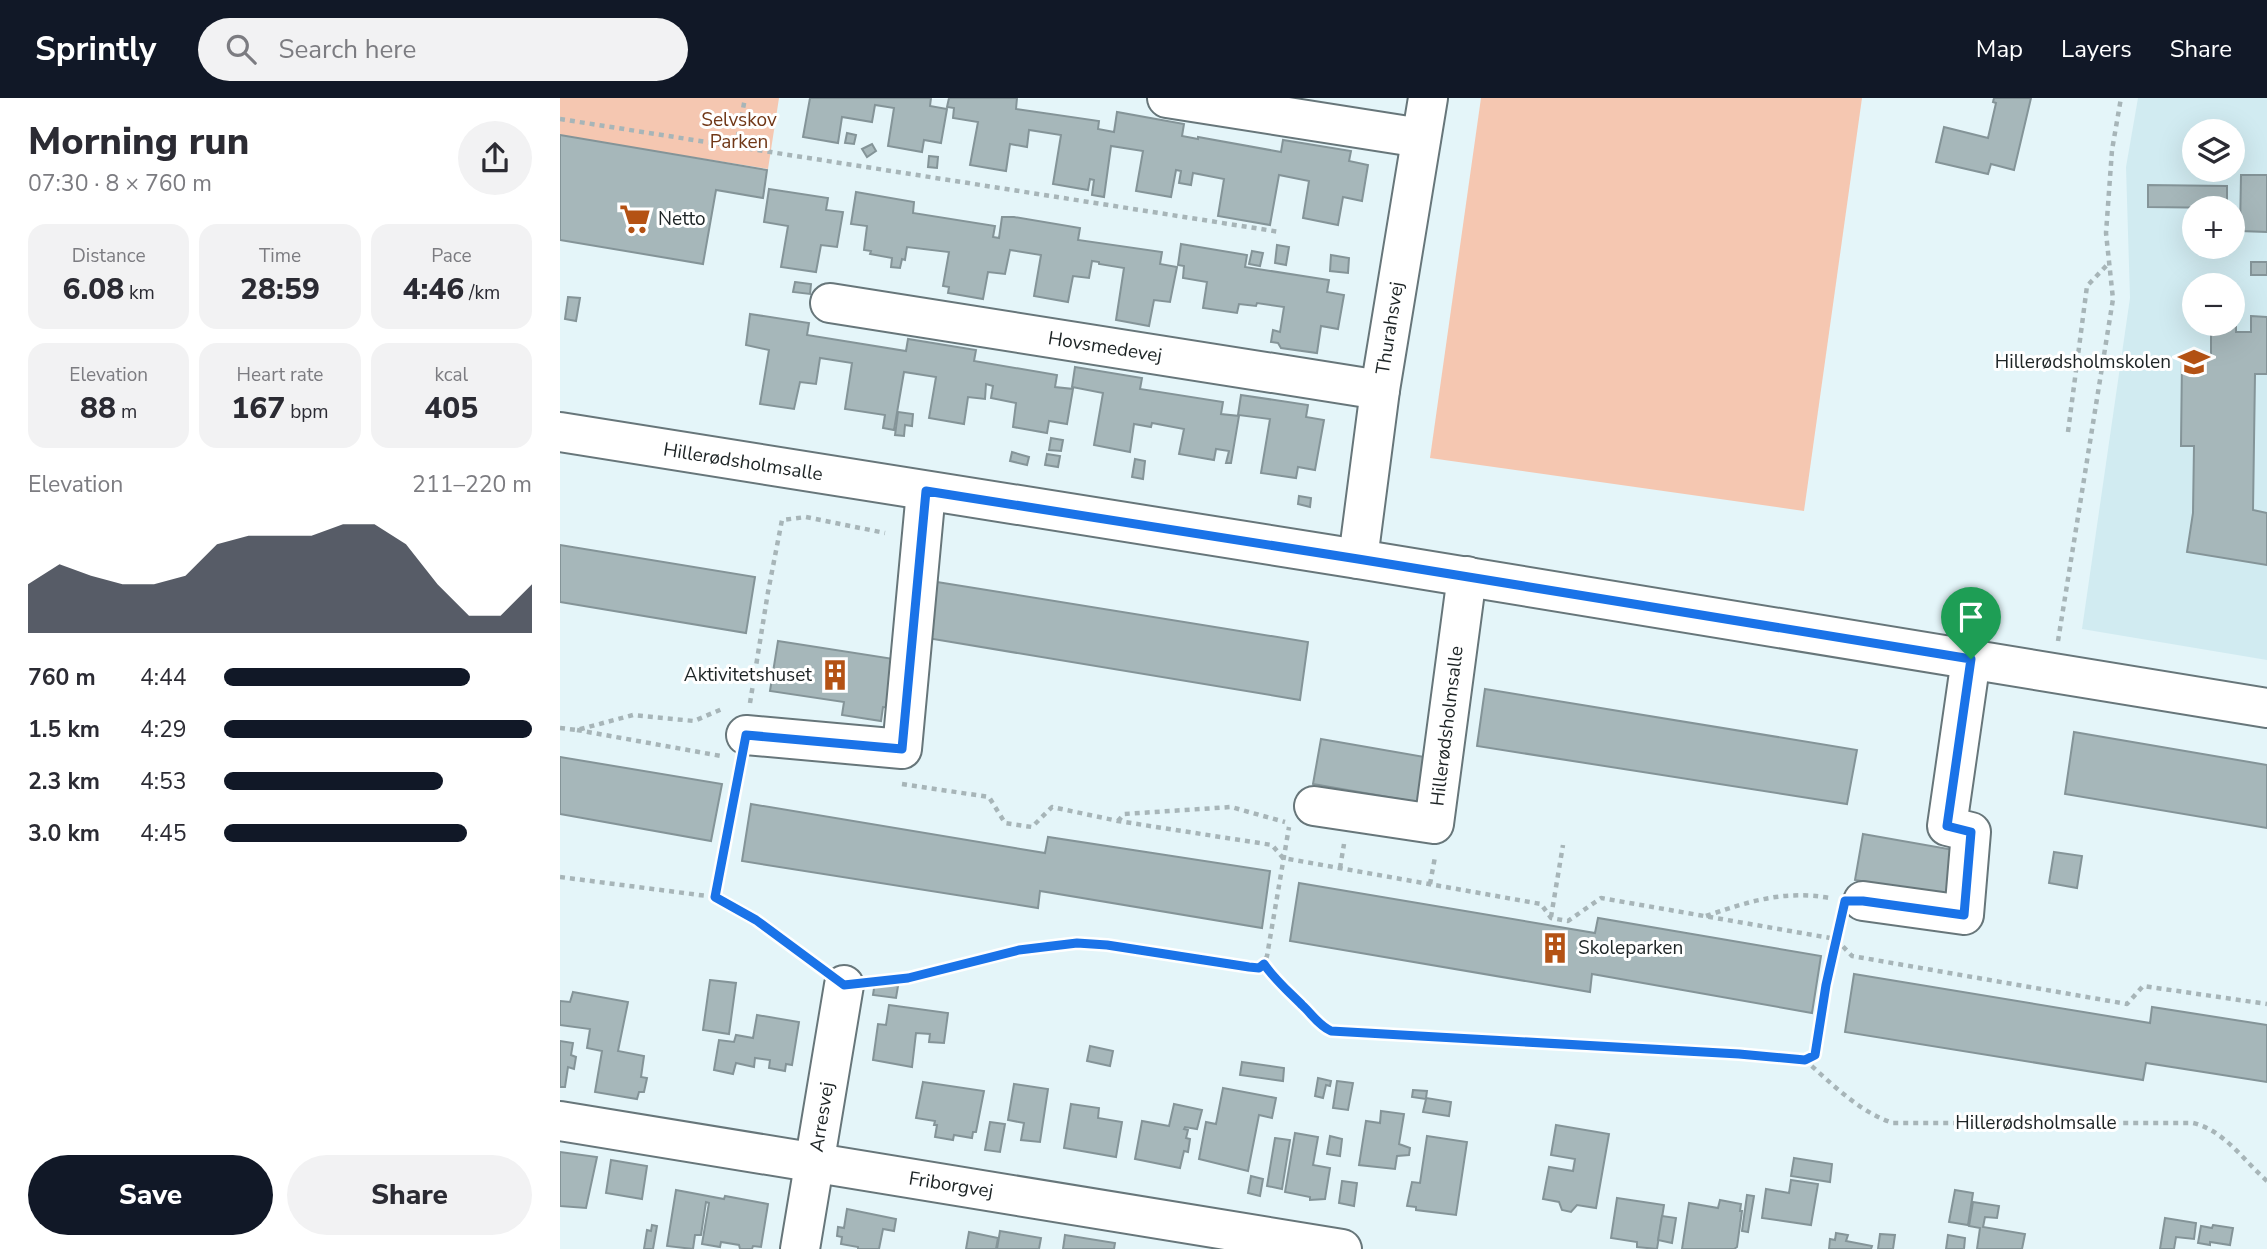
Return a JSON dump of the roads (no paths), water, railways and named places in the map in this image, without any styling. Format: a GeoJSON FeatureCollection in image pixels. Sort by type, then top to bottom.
{"type":"FeatureCollection","features":[{"type":"Feature","properties":{"kind":"street"},"geometry":{"type":"LineString","coordinates":[[1167,98],[1421,138]]}},
{"type":"Feature","properties":{"kind":"street","name":"Thurahsvej"},"geometry":{"type":"LineString","coordinates":[[1358,559],[1380,390],[1428,98]]}},
{"type":"Feature","properties":{"kind":"street","name":"Hovsmedevej"},"geometry":{"type":"LineString","coordinates":[[830,303],[1380,390]]}},
{"type":"Feature","properties":{"kind":"street","name":"Hillerødsholmsalle"},"geometry":{"type":"LineString","coordinates":[[560,432],[1467,576],[2267,708]]}},
{"type":"Feature","properties":{"kind":"street"},"geometry":{"type":"LineString","coordinates":[[741,722],[902,749],[926,491]]}},
{"type":"Feature","properties":{"kind":"street","name":"Hillerødsholmsalle"},"geometry":{"type":"LineString","coordinates":[[1302,815],[1434,824],[1467,576]]}},
{"type":"Feature","properties":{"kind":"street"},"geometry":{"type":"LineString","coordinates":[[1854,901],[1964,915],[1971,832],[1947,826],[1971,659]]}},
{"type":"Feature","properties":{"kind":"street","name":"Arresvej"},"geometry":{"type":"LineString","coordinates":[[800,1249],[844,985]]}},
{"type":"Feature","properties":{"kind":"street","name":"Friborgvej"},"geometry":{"type":"LineString","coordinates":[[560,1121],[1342,1249]]}},
{"type":"Feature","properties":{"kind":"place","name":"Netto"},"geometry":{"type":"Point","coordinates":[635,219]}},
{"type":"Feature","properties":{"kind":"place","name":"Hillerødsholmskolen"},"geometry":{"type":"Point","coordinates":[2194,362]}},
{"type":"Feature","properties":{"kind":"place","name":"Aktivitetshuset"},"geometry":{"type":"Point","coordinates":[835,675]}},
{"type":"Feature","properties":{"kind":"place","name":"Skoleparken"},"geometry":{"type":"Point","coordinates":[1555,948]}},
{"type":"Feature","properties":{"kind":"park label","name":"Selvskov Parken"},"geometry":{"type":"Point","coordinates":[739,131]}}]}
